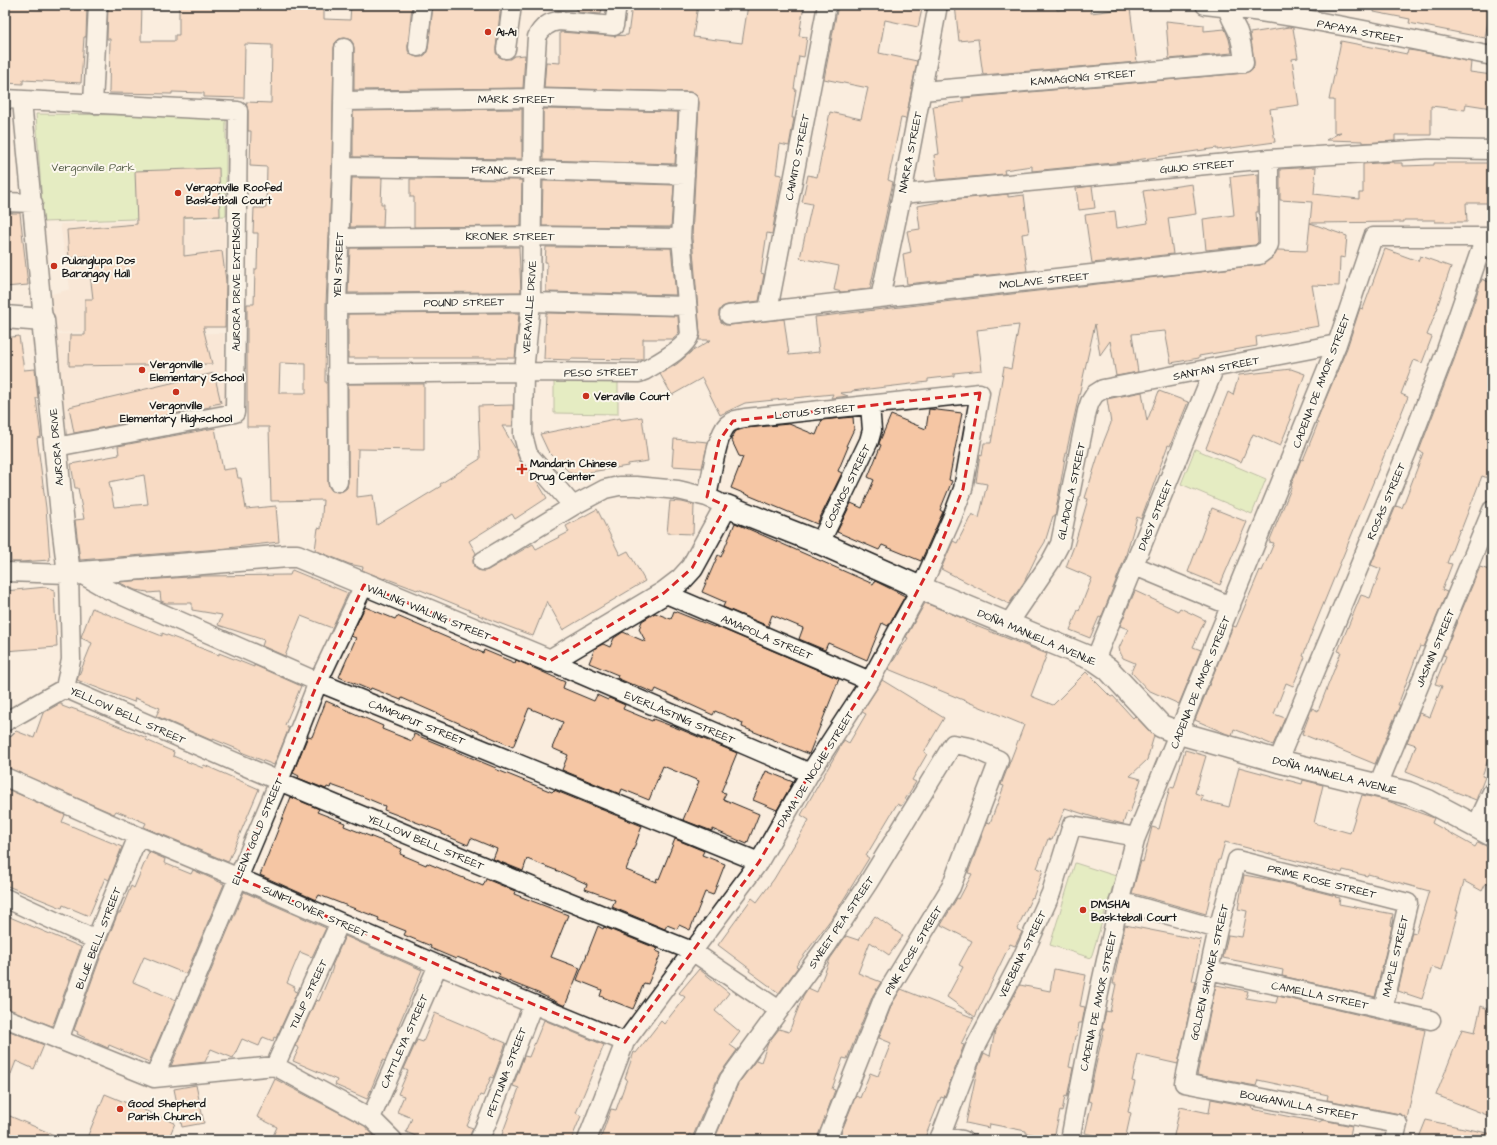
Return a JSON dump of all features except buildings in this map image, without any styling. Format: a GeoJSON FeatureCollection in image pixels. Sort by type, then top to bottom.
{"type":"FeatureCollection","features":[{"type":"Feature","properties":{"kind":"street"},"geometry":{"type":"LineString","coordinates":[[93,104],[98,5]]}},
{"type":"Feature","properties":{"kind":"street"},"geometry":{"type":"LineString","coordinates":[[418,47],[423,5]]}},
{"type":"Feature","properties":{"kind":"street"},"geometry":{"type":"LineString","coordinates":[[506,48],[512,5]]}},
{"type":"Feature","properties":{"kind":"street","name":"VERAVILLE DRIVE"},"geometry":{"type":"LineString","coordinates":[[573,506],[528,454],[523,435],[524,372],[531,302],[533,236],[533,98],[538,37],[540,30],[552,22],[559,21],[614,26],[617,5]]}},
{"type":"Feature","properties":{"kind":"street","name":"CAIMITO STREET"},"geometry":{"type":"LineString","coordinates":[[768,310],[827,5]]}},
{"type":"Feature","properties":{"kind":"street","name":"NARRA STREET"},"geometry":{"type":"LineString","coordinates":[[880,298],[902,194],[938,5]]}},
{"type":"Feature","properties":{"kind":"street","name":"PAPAYA STREET"},"geometry":{"type":"LineString","coordinates":[[1205,5],[1227,6],[1492,56]]}},
{"type":"Feature","properties":{"kind":"street","name":"KAMAGONG STREET"},"geometry":{"type":"LineString","coordinates":[[922,91],[1244,63],[1238,32],[1227,6]]}},
{"type":"Feature","properties":{"kind":"street","name":"YEN STREET"},"geometry":{"type":"LineString","coordinates":[[338,482],[337,304],[342,167],[344,48]]}},
{"type":"Feature","properties":{"kind":"street","name":"MARK STREET"},"geometry":{"type":"LineString","coordinates":[[343,101],[533,98],[689,102]]}},
{"type":"Feature","properties":{"kind":"street","name":"AURORA DRIVE EXTENSION"},"geometry":{"type":"LineString","coordinates":[[14,100],[238,111],[235,413],[56,447]]}},
{"type":"Feature","properties":{"kind":"street","name":"AURORA DRIVE"},"geometry":{"type":"LineString","coordinates":[[14,100],[33,204],[56,447],[74,574]]}},
{"type":"Feature","properties":{"kind":"street","name":"PESO STREET"},"geometry":{"type":"LineString","coordinates":[[337,374],[524,372],[633,373],[644,371],[682,346],[689,339],[690,328],[681,238],[689,102]]}},
{"type":"Feature","properties":{"kind":"street","name":"GUIJO STREET"},"geometry":{"type":"LineString","coordinates":[[902,194],[1269,159],[1429,149],[1492,150]]}},
{"type":"Feature","properties":{"kind":"street","name":"MOLAVE STREET"},"geometry":{"type":"LineString","coordinates":[[729,315],[1259,254],[1267,249],[1269,244],[1269,159]]}},
{"type":"Feature","properties":{"kind":"street","name":"FRANC STREET"},"geometry":{"type":"LineString","coordinates":[[342,167],[533,170],[685,175]]}},
{"type":"Feature","properties":{"kind":"street"},"geometry":{"type":"LineString","coordinates":[[5,202],[33,204]]}},
{"type":"Feature","properties":{"kind":"street","name":"KRONER STREET"},"geometry":{"type":"LineString","coordinates":[[339,238],[533,236],[681,238]]}},
{"type":"Feature","properties":{"kind":"street","name":"CADENA DE AMOR STREET"},"geometry":{"type":"LineString","coordinates":[[1070,1140],[1107,955],[1119,901],[1136,837],[1337,344],[1373,236],[1489,237]]}},
{"type":"Feature","properties":{"kind":"street","name":"ROSAS STREET"},"geometry":{"type":"LineString","coordinates":[[1278,761],[1407,452],[1489,237]]}},
{"type":"Feature","properties":{"kind":"street","name":"POUND STREET"},"geometry":{"type":"LineString","coordinates":[[337,304],[531,302],[687,306]]}},
{"type":"Feature","properties":{"kind":"street"},"geometry":{"type":"LineString","coordinates":[[5,317],[44,320]]}},
{"type":"Feature","properties":{"kind":"street","name":"SANTAN STREET"},"geometry":{"type":"LineString","coordinates":[[1095,394],[1112,387],[1214,369],[1337,344]]}},
{"type":"Feature","properties":{"kind":"street","name":"DAISY STREET"},"geometry":{"type":"LineString","coordinates":[[1095,660],[1135,566],[1214,369]]}},
{"type":"Feature","properties":{"kind":"street","name":"LOTUS STREET"},"geometry":{"type":"LineString","coordinates":[[716,501],[719,441],[725,428],[732,421],[745,418],[980,393]]}},
{"type":"Feature","properties":{"kind":"street","name":"DAMA DE NOCHE STREET"},"geometry":{"type":"LineString","coordinates":[[587,1140],[626,1042],[692,951],[760,862],[810,773],[870,681],[921,588],[963,489],[980,393]]}},
{"type":"Feature","properties":{"kind":"street","name":"GLADIOLA STREET"},"geometry":{"type":"LineString","coordinates":[[1009,623],[1051,561],[1060,544],[1087,411],[1095,394]]}},
{"type":"Feature","properties":{"kind":"street","name":"COSMOS STREET"},"geometry":{"type":"LineString","coordinates":[[820,543],[869,441],[872,430],[870,405]]}},
{"type":"Feature","properties":{"kind":"street"},"geometry":{"type":"LineString","coordinates":[[483,561],[573,506],[605,489],[619,486],[636,486],[678,490],[716,501],[692,568],[681,580],[664,593],[550,661]]}},
{"type":"Feature","properties":{"kind":"street","name":"DOÑA MANUELA AVENUE"},"geometry":{"type":"LineString","coordinates":[[716,501],[820,543],[921,588],[1009,623],[1095,660],[1108,669],[1161,726],[1179,733],[1278,761],[1408,793],[1428,801],[1484,831]]}},
{"type":"Feature","properties":{"kind":"street","name":"JASMIN STREET"},"geometry":{"type":"LineString","coordinates":[[1378,785],[1492,510]]}},
{"type":"Feature","properties":{"kind":"street","name":"WALING WALING STREET"},"geometry":{"type":"LineString","coordinates":[[74,574],[297,556],[550,661]]}},
{"type":"Feature","properties":{"kind":"street"},"geometry":{"type":"LineString","coordinates":[[1135,566],[1231,606]]}},
{"type":"Feature","properties":{"kind":"street"},"geometry":{"type":"LineString","coordinates":[[5,572],[74,574],[71,660],[65,688],[5,722]]}},
{"type":"Feature","properties":{"kind":"street","name":"CAMPUPUT STREET"},"geometry":{"type":"LineString","coordinates":[[74,574],[318,682],[760,862]]}},
{"type":"Feature","properties":{"kind":"street","name":"ELENA GOLD STREET"},"geometry":{"type":"LineString","coordinates":[[154,1078],[279,781],[318,682],[364,585]]}},
{"type":"Feature","properties":{"kind":"street","name":"AMAPOLA STREET"},"geometry":{"type":"LineString","coordinates":[[664,593],[870,681]]}},
{"type":"Feature","properties":{"kind":"street","name":"EVERLASTING STREET"},"geometry":{"type":"LineString","coordinates":[[550,661],[810,773]]}},
{"type":"Feature","properties":{"kind":"street","name":"YELLOW BELL STREET"},"geometry":{"type":"LineString","coordinates":[[65,688],[279,781],[542,891],[692,951],[779,1010]]}},
{"type":"Feature","properties":{"kind":"street","name":"SWEET PEA STREET"},"geometry":{"type":"LineString","coordinates":[[703,1140],[729,1079],[827,946],[868,884],[953,744],[970,747],[999,760]]}},
{"type":"Feature","properties":{"kind":"street","name":"PINK ROSE STREET"},"geometry":{"type":"LineString","coordinates":[[827,1140],[883,999],[951,887],[999,760]]}},
{"type":"Feature","properties":{"kind":"street","name":"SUNFLOWER STREET"},"geometry":{"type":"LineString","coordinates":[[5,777],[438,965],[626,1042]]}},
{"type":"Feature","properties":{"kind":"street"},"geometry":{"type":"LineString","coordinates":[[1484,831],[1492,792]]}},
{"type":"Feature","properties":{"kind":"street","name":"VERBENA STREET"},"geometry":{"type":"LineString","coordinates":[[940,1138],[974,1049],[1021,960],[1051,893],[1072,825],[1136,837]]}},
{"type":"Feature","properties":{"kind":"street","name":"BLUE BELL STREET"},"geometry":{"type":"LineString","coordinates":[[59,1040],[96,940],[138,836]]}},
{"type":"Feature","properties":{"kind":"street","name":"PRIME ROSE STREET"},"geometry":{"type":"LineString","coordinates":[[1237,860],[1408,903]]}},
{"type":"Feature","properties":{"kind":"street","name":"GOLDEN SHOWER STREET"},"geometry":{"type":"LineString","coordinates":[[1184,1083],[1218,929],[1237,860]]}},
{"type":"Feature","properties":{"kind":"street"},"geometry":{"type":"LineString","coordinates":[[5,898],[96,940]]}},
{"type":"Feature","properties":{"kind":"street"},"geometry":{"type":"LineString","coordinates":[[1119,901],[1218,929]]}},
{"type":"Feature","properties":{"kind":"street","name":"MAPLE STREET"},"geometry":{"type":"LineString","coordinates":[[1383,1009],[1408,903]]}},
{"type":"Feature","properties":{"kind":"street","name":"TULIP STREET"},"geometry":{"type":"LineString","coordinates":[[275,1066],[340,922]]}},
{"type":"Feature","properties":{"kind":"street","name":"CATTLEYA STREET"},"geometry":{"type":"LineString","coordinates":[[371,1118],[438,965]]}},
{"type":"Feature","properties":{"kind":"street","name":"CAMELLA STREET"},"geometry":{"type":"LineString","coordinates":[[1209,970],[1431,1020]]}},
{"type":"Feature","properties":{"kind":"street","name":"PETTUNIA STREET"},"geometry":{"type":"LineString","coordinates":[[479,1140],[489,1118],[532,1004]]}},
{"type":"Feature","properties":{"kind":"street"},"geometry":{"type":"LineString","coordinates":[[5,1018],[154,1078],[275,1066],[371,1118],[393,1140]]}},
{"type":"Feature","properties":{"kind":"street","name":"BOUGANVILLA STREET"},"geometry":{"type":"LineString","coordinates":[[1184,1083],[1398,1124],[1394,1140]]}},
{"type":"Feature","properties":{"kind":"street"},"geometry":{"type":"LineString","coordinates":[[940,1138],[963,1140]]}},
{"type":"Feature","properties":{"kind":"highlighted area"},"geometry":{"type":"Polygon","coordinates":[[[980,393],[963,489],[937,554],[870,681],[810,773],[759,862],[625,1042],[438,965],[237,877],[318,682],[364,585],[550,661],[664,593],[692,568],[726,506],[707,497],[719,441],[733,421],[980,393]]]}},
{"type":"Feature","properties":{"kind":"shaded area"},"geometry":{"type":"Polygon","coordinates":[[[225,218],[228,328],[54,333],[48,295],[70,289],[60,224],[225,218]]]}},
{"type":"Feature","properties":{"kind":"shaded area","name":"Vergonville Elementary School"},"geometry":{"type":"Polygon","coordinates":[[[224,333],[227,406],[68,441],[55,334],[224,333]]]}},
{"type":"Feature","properties":{"kind":"green space","name":"Vergonville Park"},"geometry":{"type":"Polygon","coordinates":[[[36,114],[226,116],[226,216],[43,222],[36,114]]]}},
{"type":"Feature","properties":{"kind":"green space","name":"Veraville Court"},"geometry":{"type":"Polygon","coordinates":[[[554,378],[618,379],[618,414],[554,413],[554,378]]]}},
{"type":"Feature","properties":{"kind":"green space"},"geometry":{"type":"Polygon","coordinates":[[[1195,449],[1266,479],[1252,514],[1181,484],[1195,449]]]}},
{"type":"Feature","properties":{"kind":"green space","name":"DMSHAI Baskteball Court"},"geometry":{"type":"Polygon","coordinates":[[[1075,863],[1116,876],[1091,958],[1050,945],[1075,863]]]}},
{"type":"Feature","properties":{"kind":"place","name":"A1-A1"},"geometry":{"type":"Point","coordinates":[488,32]}},
{"type":"Feature","properties":{"kind":"place","name":"Vergonville Roofed Basketball Court"},"geometry":{"type":"Point","coordinates":[178,193]}},
{"type":"Feature","properties":{"kind":"place","name":"Pulanglupa Dos Barangay Hall"},"geometry":{"type":"Point","coordinates":[54,266]}},
{"type":"Feature","properties":{"kind":"place","name":"Vergonville Elementary School"},"geometry":{"type":"Point","coordinates":[142,370]}},
{"type":"Feature","properties":{"kind":"place","name":"Vergonville Elementary Highschool"},"geometry":{"type":"Point","coordinates":[176,392]}},
{"type":"Feature","properties":{"kind":"place","name":"Veraville Court"},"geometry":{"type":"Point","coordinates":[586,396]}},
{"type":"Feature","properties":{"kind":"place","name":"Mandarin Chinese Drug Center"},"geometry":{"type":"Point","coordinates":[522,469]}},
{"type":"Feature","properties":{"kind":"place","name":"DMSHAI Baskteball Court"},"geometry":{"type":"Point","coordinates":[1083,910]}},
{"type":"Feature","properties":{"kind":"place","name":"Good Shepherd Parish Church"},"geometry":{"type":"Point","coordinates":[120,1109]}}]}
